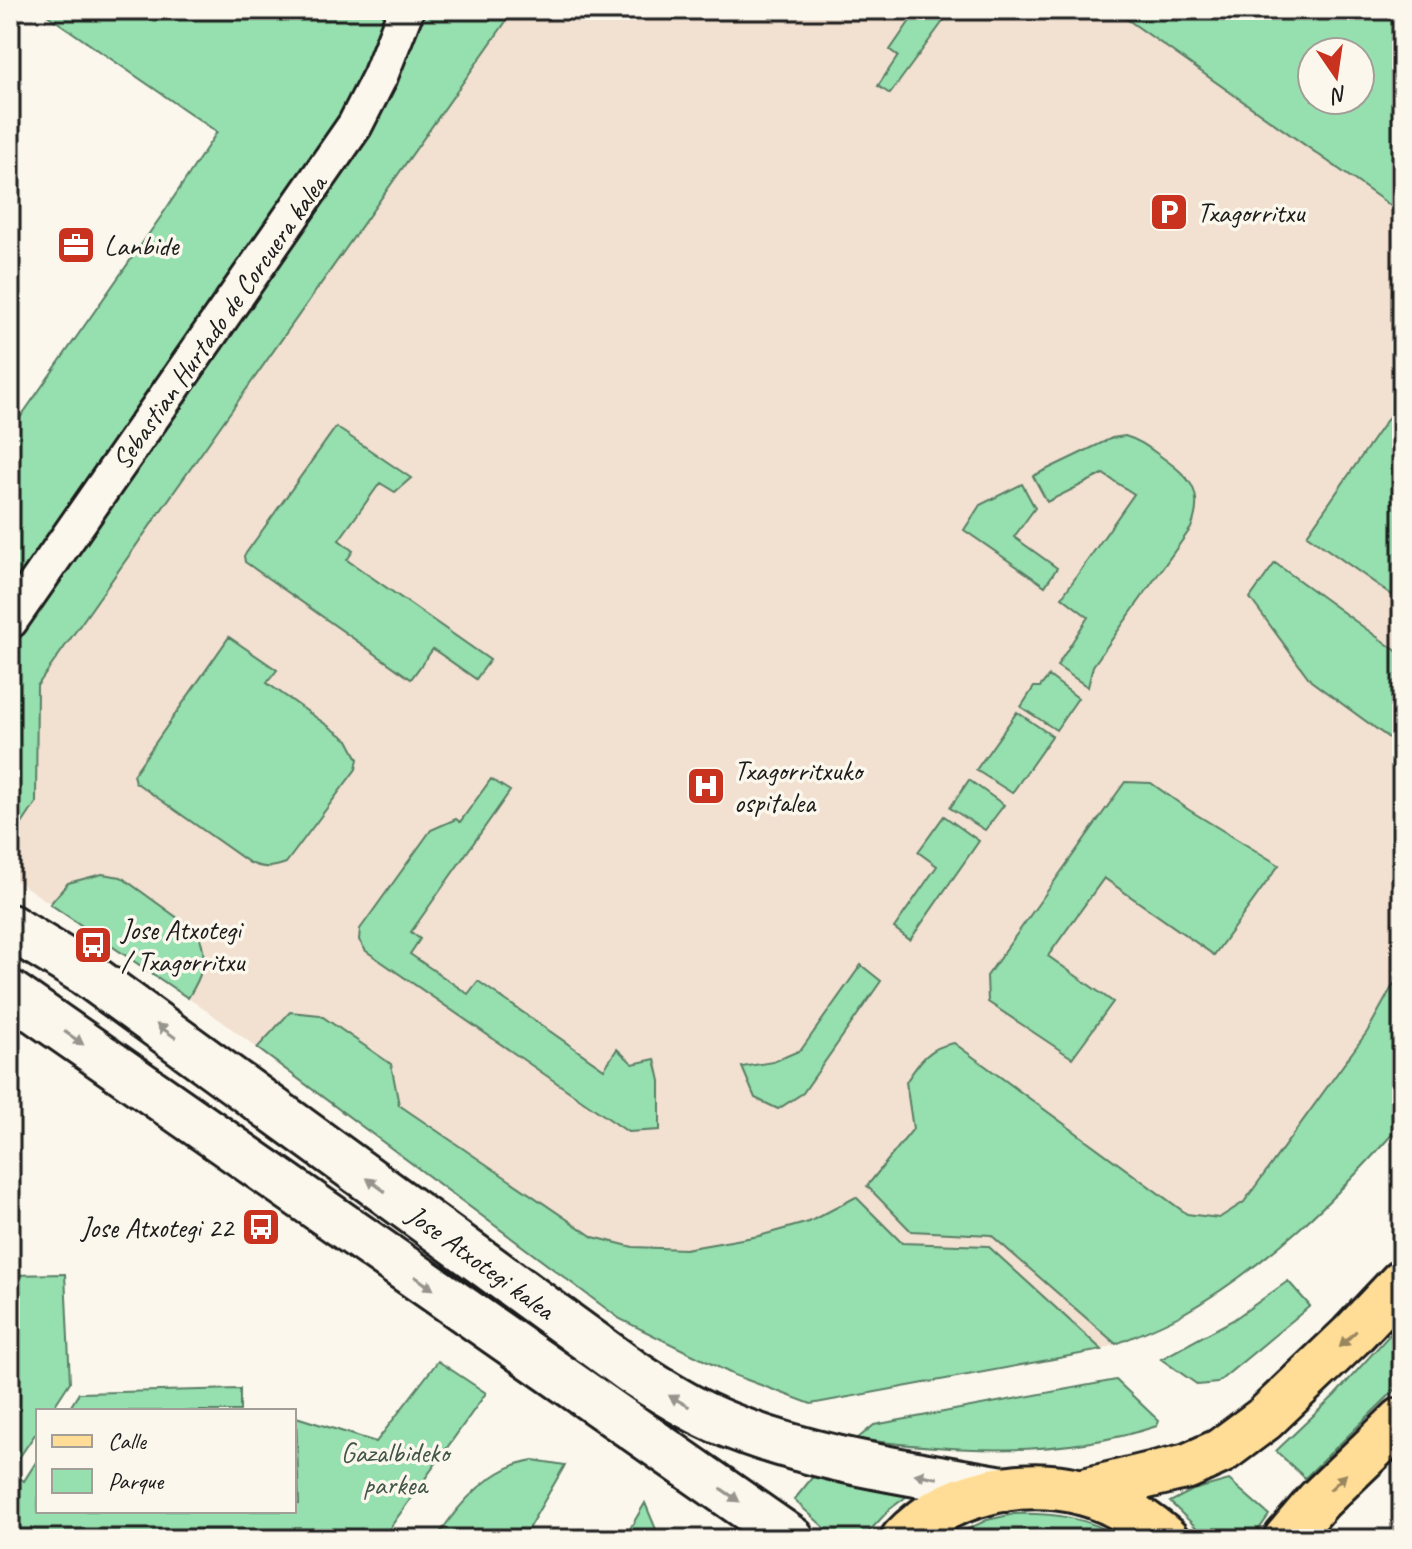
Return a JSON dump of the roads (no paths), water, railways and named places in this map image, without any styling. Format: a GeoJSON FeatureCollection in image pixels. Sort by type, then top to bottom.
{"type":"FeatureCollection","features":[{"type":"Feature","properties":{"kind":"main road","name":"Jose Atxotegi kalea"},"geometry":{"type":"LineString","coordinates":[[10,927],[87,974],[669,1396],[748,1433],[820,1456],[1003,1489]]}},
{"type":"Feature","properties":{"kind":"main road","name":"Jose Atxotegi kalea"},"geometry":{"type":"LineString","coordinates":[[10,993],[792,1539]]}},
{"type":"Feature","properties":{"kind":"main road"},"geometry":{"type":"LineString","coordinates":[[1080,1492],[1188,1466],[1221,1451],[1275,1408],[1351,1336],[1402,1282]]}},
{"type":"Feature","properties":{"kind":"main road"},"geometry":{"type":"LineString","coordinates":[[1286,1539],[1319,1500],[1402,1420]]}},
{"type":"Feature","properties":{"kind":"main road"},"geometry":{"type":"LineString","coordinates":[[903,1539],[947,1508],[968,1498],[1003,1489],[1042,1486],[1080,1492],[1114,1504],[1144,1521],[1166,1539]]}},
{"type":"Feature","properties":{"kind":"street","name":"Sebastian Hurtado de Corcuera kalea"},"geometry":{"type":"LineString","coordinates":[[10,621],[331,163],[374,88],[406,10]]}},
{"type":"Feature","properties":{"kind":"place","name":"Txagorritxu"},"geometry":{"type":"Point","coordinates":[1169,212]}},
{"type":"Feature","properties":{"kind":"place","name":"Lanbide"},"geometry":{"type":"Point","coordinates":[76,245]}},
{"type":"Feature","properties":{"kind":"place","name":"Txagorritxuko ospitalea"},"geometry":{"type":"Point","coordinates":[706,786]}},
{"type":"Feature","properties":{"kind":"place","name":"Jose Atxotegi / Txagorritxu"},"geometry":{"type":"Point","coordinates":[93,945]}},
{"type":"Feature","properties":{"kind":"place","name":"Jose Atxotegi 22"},"geometry":{"type":"Point","coordinates":[261,1227]}},
{"type":"Feature","properties":{"kind":"park label","name":"Gazalbideko parkea"},"geometry":{"type":"Point","coordinates":[395,1468]}}]}
